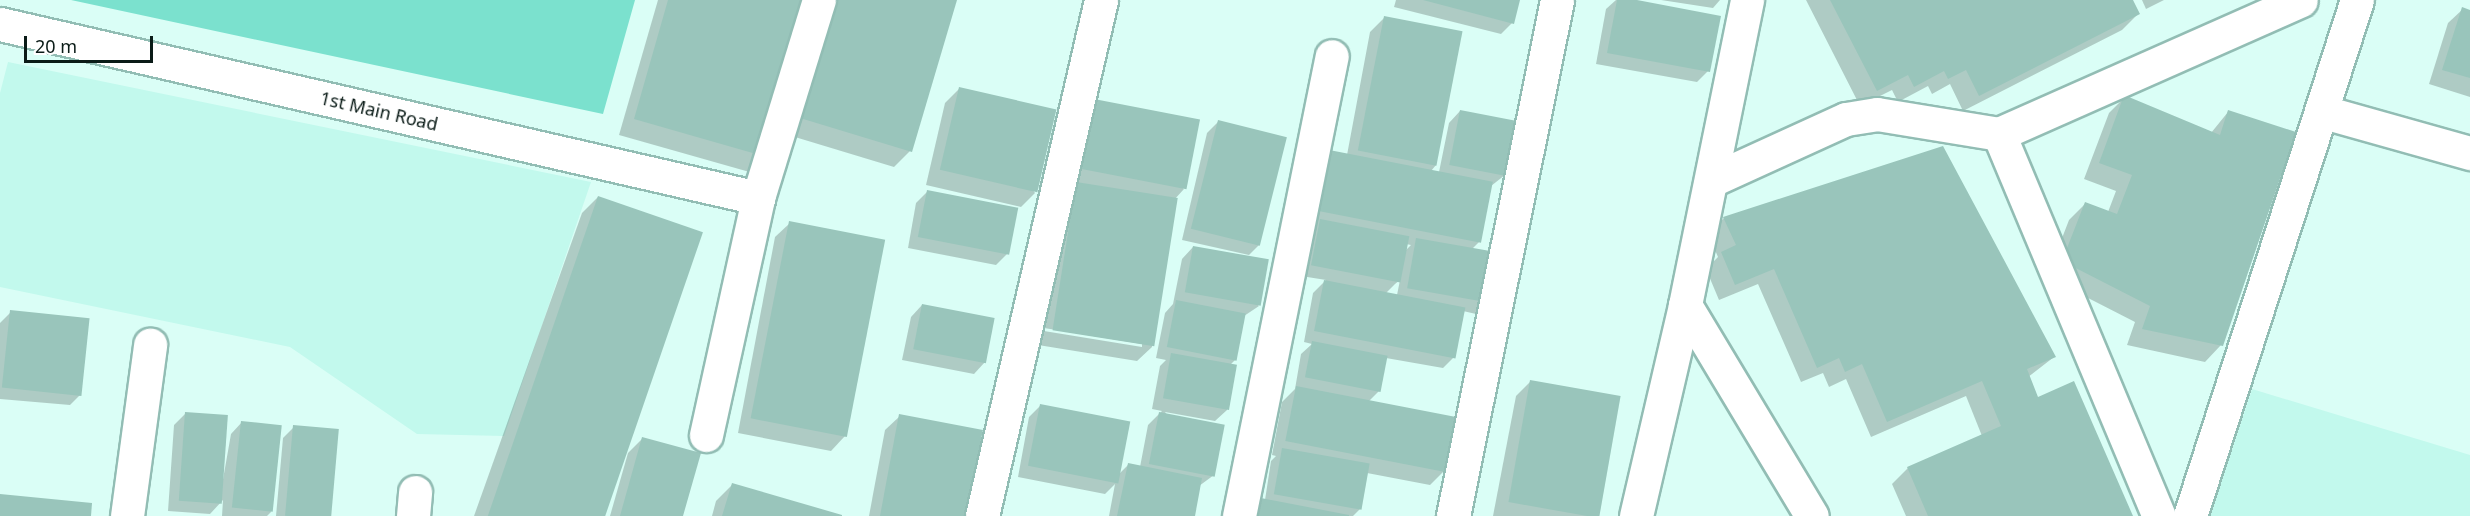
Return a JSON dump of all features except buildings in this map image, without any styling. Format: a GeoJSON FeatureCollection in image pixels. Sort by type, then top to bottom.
{"type":"FeatureCollection","features":[{"type":"Feature","properties":{"kind":"street"},"geometry":{"type":"LineString","coordinates":[[706,435],[758,198],[819,0]]}},
{"type":"Feature","properties":{"kind":"street"},"geometry":{"type":"LineString","coordinates":[[982,516],[1101,0]]}},
{"type":"Feature","properties":{"kind":"street"},"geometry":{"type":"LineString","coordinates":[[1453,516],[1557,0]]}},
{"type":"Feature","properties":{"kind":"street"},"geometry":{"type":"LineString","coordinates":[[1636,516],[1712,180],[1747,0]]}},
{"type":"Feature","properties":{"kind":"street"},"geometry":{"type":"LineString","coordinates":[[1712,180],[1846,119],[1877,114],[1999,134],[2301,0]]}},
{"type":"Feature","properties":{"kind":"street"},"geometry":{"type":"LineString","coordinates":[[2190,516],[2324,112],[2357,0]]}},
{"type":"Feature","properties":{"kind":"street","name":"1st Main Road"},"geometry":{"type":"LineString","coordinates":[[0,24],[758,198]]}},
{"type":"Feature","properties":{"kind":"street"},"geometry":{"type":"LineString","coordinates":[[1239,516],[1332,56]]}},
{"type":"Feature","properties":{"kind":"street"},"geometry":{"type":"LineString","coordinates":[[2324,112],[2470,153]]}},
{"type":"Feature","properties":{"kind":"street"},"geometry":{"type":"LineString","coordinates":[[1999,134],[2159,516]]}},
{"type":"Feature","properties":{"kind":"street"},"geometry":{"type":"LineString","coordinates":[[1685,305],[1812,516]]}},
{"type":"Feature","properties":{"kind":"street"},"geometry":{"type":"LineString","coordinates":[[128,516],[150,345]]}},
{"type":"Feature","properties":{"kind":"shaded area"},"geometry":{"type":"Polygon","coordinates":[[[8,62],[591,182],[504,436],[417,434],[290,347],[0,287],[0,93],[8,62]]]}},
{"type":"Feature","properties":{"kind":"shaded area"},"geometry":{"type":"Polygon","coordinates":[[[2252,389],[2470,455],[2470,516],[2210,516],[2252,389]]]}},
{"type":"Feature","properties":{"kind":"green space"},"geometry":{"type":"Polygon","coordinates":[[[71,0],[635,0],[603,114],[71,0]]]}}]}
